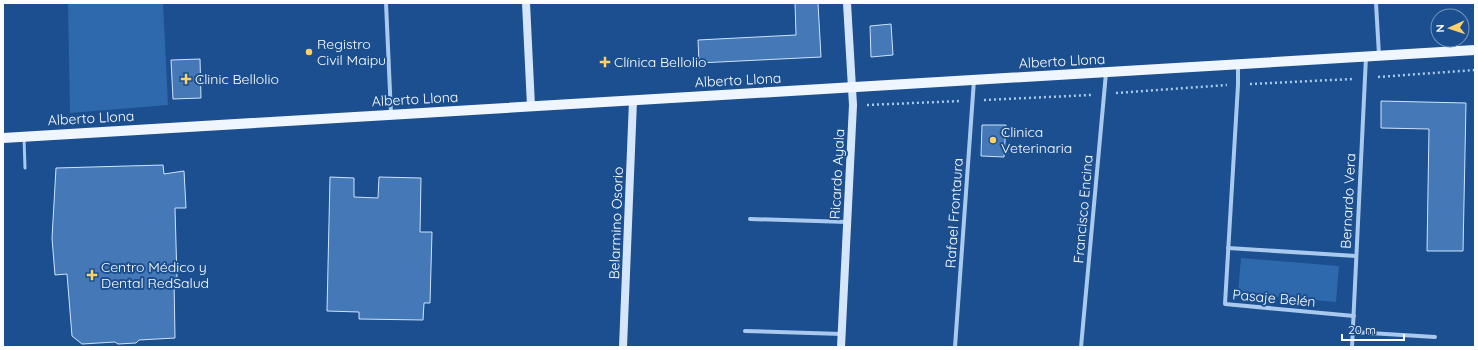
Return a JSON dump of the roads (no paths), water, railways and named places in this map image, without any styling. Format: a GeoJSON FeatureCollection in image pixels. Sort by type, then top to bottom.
{"type":"FeatureCollection","features":[{"type":"Feature","properties":{"kind":"main road","name":"Alberto Llona"},"geometry":{"type":"LineString","coordinates":[[3,138],[1475,50]]}},
{"type":"Feature","properties":{"kind":"street"},"geometry":{"type":"LineString","coordinates":[[386,3],[392,115]]}},
{"type":"Feature","properties":{"kind":"street"},"geometry":{"type":"LineString","coordinates":[[526,3],[531,106]]}},
{"type":"Feature","properties":{"kind":"street","name":"Ricardo Ayala"},"geometry":{"type":"LineString","coordinates":[[841,347],[853,105],[847,3]]}},
{"type":"Feature","properties":{"kind":"street"},"geometry":{"type":"LineString","coordinates":[[1376,3],[1379,56]]}},
{"type":"Feature","properties":{"kind":"street","name":"Bernardo Vera"},"geometry":{"type":"LineString","coordinates":[[1352,347],[1366,57]]}},
{"type":"Feature","properties":{"kind":"street","name":"Pasaje Belén"},"geometry":{"type":"LineString","coordinates":[[1238,64],[1225,304],[1354,316]]}},
{"type":"Feature","properties":{"kind":"street","name":"Francisco Encina"},"geometry":{"type":"LineString","coordinates":[[1081,347],[1106,72]]}},
{"type":"Feature","properties":{"kind":"street","name":"Rafael Frontaura"},"geometry":{"type":"LineString","coordinates":[[955,347],[974,80]]}},
{"type":"Feature","properties":{"kind":"street","name":"Belarmino Osorio"},"geometry":{"type":"LineString","coordinates":[[624,347],[634,100]]}},
{"type":"Feature","properties":{"kind":"street"},"geometry":{"type":"LineString","coordinates":[[750,219],[847,222]]}},
{"type":"Feature","properties":{"kind":"street"},"geometry":{"type":"LineString","coordinates":[[1228,248],[1356,256]]}},
{"type":"Feature","properties":{"kind":"street"},"geometry":{"type":"LineString","coordinates":[[745,331],[842,334]]}},
{"type":"Feature","properties":{"kind":"street"},"geometry":{"type":"LineString","coordinates":[[1353,332],[1435,337]]}},
{"type":"Feature","properties":{"kind":"lane"},"geometry":{"type":"LineString","coordinates":[[24,136],[25,168]]}},
{"type":"Feature","properties":{"kind":"place","name":"Registro Civil Maipu"},"geometry":{"type":"Point","coordinates":[309,52]}},
{"type":"Feature","properties":{"kind":"place","name":"Clínica Bellolio"},"geometry":{"type":"Point","coordinates":[605,62]}},
{"type":"Feature","properties":{"kind":"place","name":"Clinic Bellolio"},"geometry":{"type":"Point","coordinates":[186,79]}},
{"type":"Feature","properties":{"kind":"place","name":"Clinica Veterinaria"},"geometry":{"type":"Point","coordinates":[993,140]}},
{"type":"Feature","properties":{"kind":"place","name":"Centro Médico y Dental RedSalud"},"geometry":{"type":"Point","coordinates":[92,275]}}]}
